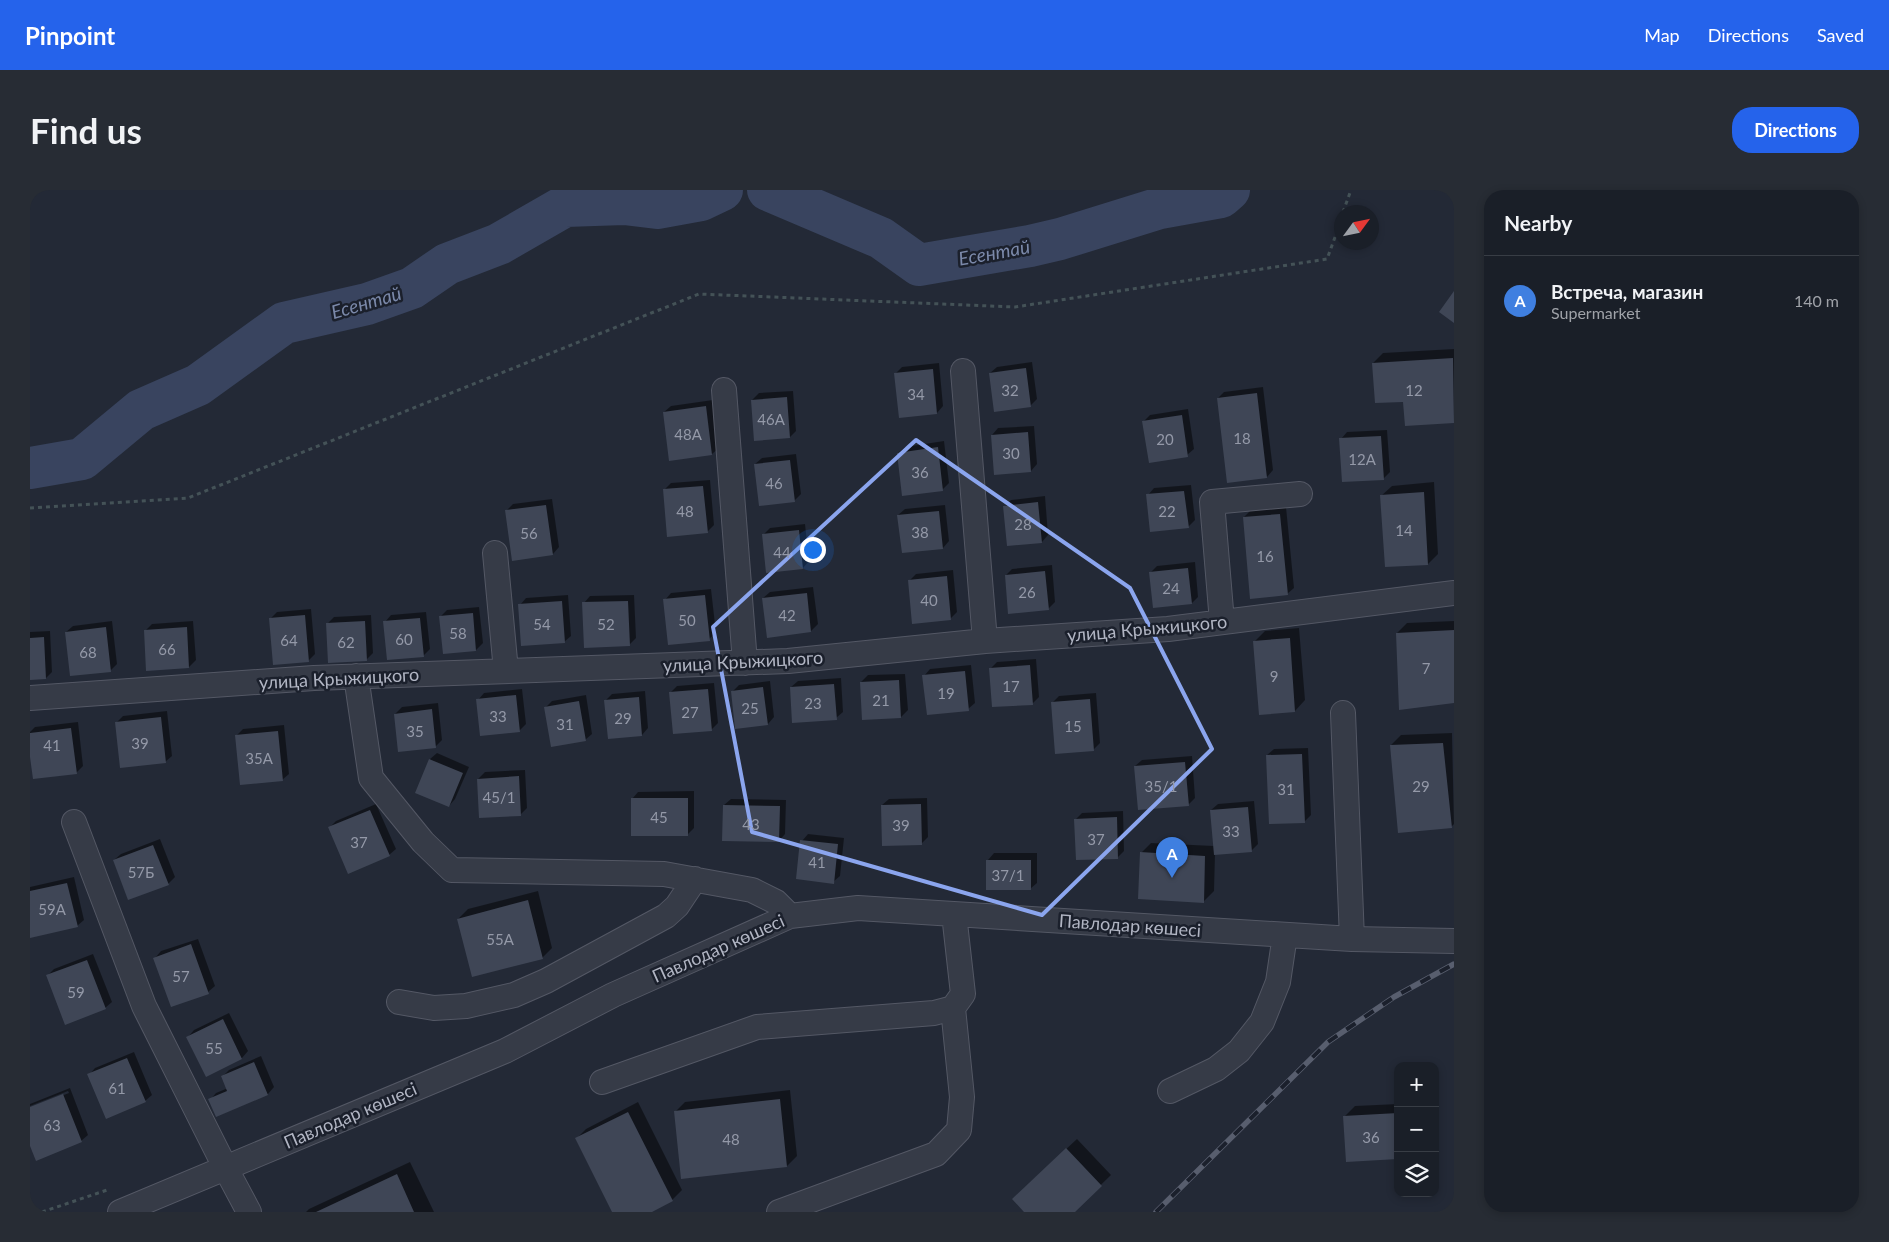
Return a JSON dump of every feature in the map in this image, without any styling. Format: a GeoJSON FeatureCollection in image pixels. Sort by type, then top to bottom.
{"type":"FeatureCollection","features":[{"type":"Feature","properties":{"kind":"street"},"geometry":{"type":"LineString","coordinates":[[963,371],[985,641]]}},
{"type":"Feature","properties":{"kind":"street"},"geometry":{"type":"LineString","coordinates":[[724,390],[745,663]]}},
{"type":"Feature","properties":{"kind":"street"},"geometry":{"type":"LineString","coordinates":[[1222,622],[1212,502],[1300,494]]}},
{"type":"Feature","properties":{"kind":"street"},"geometry":{"type":"LineString","coordinates":[[495,553],[506,671]]}},
{"type":"Feature","properties":{"kind":"street","name":"улица Крыжицкого"},"geometry":{"type":"LineString","coordinates":[[30,698],[356,676],[788,661],[985,641],[1168,629],[1454,593]]}},
{"type":"Feature","properties":{"kind":"street"},"geometry":{"type":"LineString","coordinates":[[356,676],[371,778],[423,842],[452,870],[664,874],[752,890],[776,902],[790,916]]}},
{"type":"Feature","properties":{"kind":"street"},"geometry":{"type":"LineString","coordinates":[[1343,713],[1352,939]]}},
{"type":"Feature","properties":{"kind":"street"},"geometry":{"type":"LineString","coordinates":[[74,822],[144,1006],[224,1167],[249,1212]]}},
{"type":"Feature","properties":{"kind":"street"},"geometry":{"type":"LineString","coordinates":[[399,1002],[434,1008],[466,1006],[514,995],[546,981],[666,916],[677,906],[695,880]]}},
{"type":"Feature","properties":{"kind":"street","name":"Павлодар көшесі"},"geometry":{"type":"LineString","coordinates":[[120,1212],[505,1051],[612,995],[790,916],[858,908],[1352,939],[1454,941]]}},
{"type":"Feature","properties":{"kind":"street"},"geometry":{"type":"LineString","coordinates":[[602,1082],[757,1028],[934,1013],[953,1008],[963,994],[954,914]]}},
{"type":"Feature","properties":{"kind":"street"},"geometry":{"type":"LineString","coordinates":[[1170,1091],[1216,1069],[1239,1051],[1262,1022],[1278,982],[1285,935]]}},
{"type":"Feature","properties":{"kind":"street"},"geometry":{"type":"LineString","coordinates":[[779,1212],[936,1154],[959,1130],[962,1097],[953,1008]]}},
{"type":"Feature","properties":{"kind":"path"},"geometry":{"type":"LineString","coordinates":[[1346,205],[1351,190]]}},
{"type":"Feature","properties":{"kind":"path"},"geometry":{"type":"LineString","coordinates":[[30,508],[188,498],[699,294],[1015,307],[1327,259],[1334,240]]}},
{"type":"Feature","properties":{"kind":"highlighted area"},"geometry":{"type":"Polygon","coordinates":[[[916,440],[1130,588],[1212,749],[1042,915],[752,832],[713,627],[916,440]]]}},
{"type":"Feature","properties":{"kind":"building"},"geometry":{"type":"Polygon","coordinates":[[[1454,291],[1454,323],[1439,312],[1454,291]]]}},
{"type":"Feature","properties":{"kind":"building"},"geometry":{"type":"Polygon","coordinates":[[[1453,358],[1454,423],[1405,426],[1403,402],[1375,403],[1372,363],[1453,358]]]}},
{"type":"Feature","properties":{"kind":"building"},"geometry":{"type":"Polygon","coordinates":[[[1026,368],[1031,407],[994,412],[989,373],[1026,368]]]}},
{"type":"Feature","properties":{"kind":"building"},"geometry":{"type":"Polygon","coordinates":[[[933,369],[937,414],[899,418],[894,373],[933,369]]]}},
{"type":"Feature","properties":{"kind":"building"},"geometry":{"type":"Polygon","coordinates":[[[1257,393],[1267,478],[1227,483],[1217,398],[1257,393]]]}},
{"type":"Feature","properties":{"kind":"building"},"geometry":{"type":"Polygon","coordinates":[[[787,397],[790,438],[754,441],[751,400],[787,397]]]}},
{"type":"Feature","properties":{"kind":"building"},"geometry":{"type":"Polygon","coordinates":[[[706,406],[712,455],[669,461],[663,412],[706,406]]]}},
{"type":"Feature","properties":{"kind":"building"},"geometry":{"type":"Polygon","coordinates":[[[1182,415],[1188,457],[1149,463],[1142,421],[1182,415]]]}},
{"type":"Feature","properties":{"kind":"building"},"geometry":{"type":"Polygon","coordinates":[[[1028,432],[1031,472],[994,475],[991,435],[1028,432]]]}},
{"type":"Feature","properties":{"kind":"building"},"geometry":{"type":"Polygon","coordinates":[[[1381,436],[1384,480],[1342,482],[1339,438],[1381,436]]]}},
{"type":"Feature","properties":{"kind":"building"},"geometry":{"type":"Polygon","coordinates":[[[938,447],[943,491],[902,496],[897,453],[938,447]]]}},
{"type":"Feature","properties":{"kind":"building"},"geometry":{"type":"Polygon","coordinates":[[[790,460],[795,502],[759,506],[754,464],[790,460]]]}},
{"type":"Feature","properties":{"kind":"building"},"geometry":{"type":"Polygon","coordinates":[[[703,486],[708,533],[667,537],[663,489],[703,486]]]}},
{"type":"Feature","properties":{"kind":"building"},"geometry":{"type":"Polygon","coordinates":[[[1184,491],[1189,528],[1150,532],[1146,494],[1184,491]]]}},
{"type":"Feature","properties":{"kind":"building"},"geometry":{"type":"Polygon","coordinates":[[[1424,492],[1428,565],[1385,567],[1380,495],[1424,492]]]}},
{"type":"Feature","properties":{"kind":"building"},"geometry":{"type":"Polygon","coordinates":[[[1038,502],[1042,543],[1007,546],[1003,506],[1038,502]]]}},
{"type":"Feature","properties":{"kind":"building"},"geometry":{"type":"Polygon","coordinates":[[[546,505],[553,555],[512,561],[505,510],[546,505]]]}},
{"type":"Feature","properties":{"kind":"building"},"geometry":{"type":"Polygon","coordinates":[[[939,511],[943,549],[902,553],[897,515],[939,511]]]}},
{"type":"Feature","properties":{"kind":"building"},"geometry":{"type":"Polygon","coordinates":[[[1280,514],[1288,595],[1250,599],[1243,517],[1280,514]]]}},
{"type":"Feature","properties":{"kind":"building"},"geometry":{"type":"Polygon","coordinates":[[[799,530],[803,569],[766,573],[762,534],[799,530]]]}},
{"type":"Feature","properties":{"kind":"building"},"geometry":{"type":"Polygon","coordinates":[[[1188,568],[1192,604],[1153,608],[1149,572],[1188,568]]]}},
{"type":"Feature","properties":{"kind":"building"},"geometry":{"type":"Polygon","coordinates":[[[1045,571],[1049,610],[1008,614],[1005,575],[1045,571]]]}},
{"type":"Feature","properties":{"kind":"building"},"geometry":{"type":"Polygon","coordinates":[[[947,576],[951,620],[912,624],[908,580],[947,576]]]}},
{"type":"Feature","properties":{"kind":"building"},"geometry":{"type":"Polygon","coordinates":[[[807,593],[811,632],[767,638],[762,598],[807,593]]]}},
{"type":"Feature","properties":{"kind":"building"},"geometry":{"type":"Polygon","coordinates":[[[705,595],[710,641],[668,645],[663,599],[705,595]]]}},
{"type":"Feature","properties":{"kind":"building"},"geometry":{"type":"Polygon","coordinates":[[[562,601],[565,643],[521,646],[518,604],[562,601]]]}},
{"type":"Feature","properties":{"kind":"building"},"geometry":{"type":"Polygon","coordinates":[[[628,601],[630,646],[584,648],[582,602],[628,601]]]}},
{"type":"Feature","properties":{"kind":"building"},"geometry":{"type":"Polygon","coordinates":[[[473,613],[476,651],[443,654],[439,616],[473,613]]]}},
{"type":"Feature","properties":{"kind":"building"},"geometry":{"type":"Polygon","coordinates":[[[305,615],[309,662],[273,665],[269,618],[305,615]]]}},
{"type":"Feature","properties":{"kind":"building"},"geometry":{"type":"Polygon","coordinates":[[[420,618],[424,657],[387,660],[383,621],[420,618]]]}},
{"type":"Feature","properties":{"kind":"building"},"geometry":{"type":"Polygon","coordinates":[[[365,621],[367,661],[328,663],[326,623],[365,621]]]}},
{"type":"Feature","properties":{"kind":"building"},"geometry":{"type":"Polygon","coordinates":[[[106,627],[111,672],[70,676],[65,632],[106,627]]]}},
{"type":"Feature","properties":{"kind":"building"},"geometry":{"type":"Polygon","coordinates":[[[187,627],[189,668],[146,671],[144,630],[187,627]]]}},
{"type":"Feature","properties":{"kind":"building"},"geometry":{"type":"Polygon","coordinates":[[[1454,630],[1454,703],[1399,710],[1396,633],[1454,630]]]}},
{"type":"Feature","properties":{"kind":"building"},"geometry":{"type":"Polygon","coordinates":[[[44,637],[46,679],[30,680],[30,638],[44,637]]]}},
{"type":"Feature","properties":{"kind":"building"},"geometry":{"type":"Polygon","coordinates":[[[1290,638],[1295,712],[1259,715],[1253,641],[1290,638]]]}},
{"type":"Feature","properties":{"kind":"building"},"geometry":{"type":"Polygon","coordinates":[[[1030,665],[1033,705],[992,707],[989,668],[1030,665]]]}},
{"type":"Feature","properties":{"kind":"building"},"geometry":{"type":"Polygon","coordinates":[[[965,671],[969,711],[927,715],[922,675],[965,671]]]}},
{"type":"Feature","properties":{"kind":"building"},"geometry":{"type":"Polygon","coordinates":[[[899,680],[901,718],[862,720],[860,682],[899,680]]]}},
{"type":"Feature","properties":{"kind":"building"},"geometry":{"type":"Polygon","coordinates":[[[834,684],[837,720],[792,723],[790,687],[834,684]]]}},
{"type":"Feature","properties":{"kind":"building"},"geometry":{"type":"Polygon","coordinates":[[[763,687],[768,725],[735,729],[731,691],[763,687]]]}},
{"type":"Feature","properties":{"kind":"building"},"geometry":{"type":"Polygon","coordinates":[[[708,689],[712,731],[673,734],[669,692],[708,689]]]}},
{"type":"Feature","properties":{"kind":"building"},"geometry":{"type":"Polygon","coordinates":[[[516,695],[520,732],[480,736],[476,699],[516,695]]]}},
{"type":"Feature","properties":{"kind":"building"},"geometry":{"type":"Polygon","coordinates":[[[639,697],[642,736],[608,739],[604,700],[639,697]]]}},
{"type":"Feature","properties":{"kind":"building"},"geometry":{"type":"Polygon","coordinates":[[[1090,699],[1094,751],[1055,754],[1051,702],[1090,699]]]}},
{"type":"Feature","properties":{"kind":"building"},"geometry":{"type":"Polygon","coordinates":[[[579,701],[586,741],[551,747],[544,707],[579,701]]]}},
{"type":"Feature","properties":{"kind":"building"},"geometry":{"type":"Polygon","coordinates":[[[432,709],[436,748],[398,752],[394,714],[432,709]]]}},
{"type":"Feature","properties":{"kind":"building"},"geometry":{"type":"Polygon","coordinates":[[[161,717],[166,763],[120,768],[115,722],[161,717]]]}},
{"type":"Feature","properties":{"kind":"building"},"geometry":{"type":"Polygon","coordinates":[[[71,728],[77,774],[33,779],[30,757],[30,733],[71,728]]]}},
{"type":"Feature","properties":{"kind":"building"},"geometry":{"type":"Polygon","coordinates":[[[278,731],[283,781],[240,785],[235,735],[278,731]]]}},
{"type":"Feature","properties":{"kind":"building"},"geometry":{"type":"Polygon","coordinates":[[[1443,743],[1452,828],[1398,833],[1390,745],[1443,743]]]}},
{"type":"Feature","properties":{"kind":"building"},"geometry":{"type":"Polygon","coordinates":[[[1302,754],[1305,823],[1269,824],[1266,755],[1302,754]]]}},
{"type":"Feature","properties":{"kind":"building"},"geometry":{"type":"Polygon","coordinates":[[[429,759],[463,773],[449,807],[415,793],[429,759]]]}},
{"type":"Feature","properties":{"kind":"building"},"geometry":{"type":"Polygon","coordinates":[[[1185,762],[1189,806],[1138,810],[1134,766],[1185,762]]]}},
{"type":"Feature","properties":{"kind":"building"},"geometry":{"type":"Polygon","coordinates":[[[519,776],[521,816],[479,818],[477,779],[519,776]]]}},
{"type":"Feature","properties":{"kind":"building"},"geometry":{"type":"Polygon","coordinates":[[[631,798],[688,798],[688,836],[631,836],[631,798]]]}},
{"type":"Feature","properties":{"kind":"building"},"geometry":{"type":"Polygon","coordinates":[[[921,804],[922,845],[882,846],[881,805],[921,804]]]}},
{"type":"Feature","properties":{"kind":"building"},"geometry":{"type":"Polygon","coordinates":[[[723,805],[780,806],[779,842],[722,841],[723,805]]]}},
{"type":"Feature","properties":{"kind":"building"},"geometry":{"type":"Polygon","coordinates":[[[1248,807],[1252,852],[1214,855],[1210,810],[1248,807]]]}},
{"type":"Feature","properties":{"kind":"building"},"geometry":{"type":"Polygon","coordinates":[[[370,810],[390,856],[348,874],[328,827],[370,810]]]}},
{"type":"Feature","properties":{"kind":"building"},"geometry":{"type":"Polygon","coordinates":[[[1117,817],[1118,859],[1076,860],[1074,819],[1117,817]]]}},
{"type":"Feature","properties":{"kind":"building"},"geometry":{"type":"Polygon","coordinates":[[[800,840],[838,844],[834,884],[796,879],[800,840]]]}},
{"type":"Feature","properties":{"kind":"building"},"geometry":{"type":"Polygon","coordinates":[[[153,845],[169,885],[128,900],[113,860],[153,845]]]}},
{"type":"Feature","properties":{"kind":"building"},"geometry":{"type":"Polygon","coordinates":[[[1140,852],[1205,856],[1204,903],[1138,899],[1140,852]]]}},
{"type":"Feature","properties":{"kind":"building"},"geometry":{"type":"Polygon","coordinates":[[[986,860],[1031,860],[1031,890],[986,890],[986,860]]]}},
{"type":"Feature","properties":{"kind":"building"},"geometry":{"type":"Polygon","coordinates":[[[67,883],[78,927],[30,938],[30,891],[67,883]]]}},
{"type":"Feature","properties":{"kind":"building"},"geometry":{"type":"Polygon","coordinates":[[[528,900],[543,959],[472,977],[457,919],[528,900]]]}},
{"type":"Feature","properties":{"kind":"building"},"geometry":{"type":"Polygon","coordinates":[[[191,944],[209,994],[171,1007],[153,958],[191,944]]]}},
{"type":"Feature","properties":{"kind":"building"},"geometry":{"type":"Polygon","coordinates":[[[87,960],[106,1009],[65,1025],[46,975],[87,960]]]}},
{"type":"Feature","properties":{"kind":"building"},"geometry":{"type":"Polygon","coordinates":[[[223,1019],[242,1059],[206,1077],[186,1037],[223,1019]]]}},
{"type":"Feature","properties":{"kind":"building"},"geometry":{"type":"Polygon","coordinates":[[[127,1058],[146,1102],[106,1119],[87,1074],[127,1058]]]}},
{"type":"Feature","properties":{"kind":"building"},"geometry":{"type":"Polygon","coordinates":[[[254,1062],[268,1095],[216,1117],[208,1099],[227,1091],[221,1076],[254,1062]]]}},
{"type":"Feature","properties":{"kind":"building"},"geometry":{"type":"Polygon","coordinates":[[[63,1094],[82,1142],[36,1161],[30,1146],[30,1107],[63,1094]]]}},
{"type":"Feature","properties":{"kind":"building"},"geometry":{"type":"Polygon","coordinates":[[[780,1099],[787,1167],[681,1179],[674,1111],[780,1099]]]}},
{"type":"Feature","properties":{"kind":"building"},"geometry":{"type":"Polygon","coordinates":[[[628,1112],[673,1201],[652,1212],[612,1212],[575,1138],[628,1112]]]}},
{"type":"Feature","properties":{"kind":"building"},"geometry":{"type":"Polygon","coordinates":[[[1394,1113],[1394,1159],[1346,1162],[1343,1116],[1394,1113]]]}},
{"type":"Feature","properties":{"kind":"building"},"geometry":{"type":"Polygon","coordinates":[[[1066,1148],[1102,1186],[1075,1212],[1024,1212],[1012,1199],[1066,1148]]]}},
{"type":"Feature","properties":{"kind":"building"},"geometry":{"type":"Polygon","coordinates":[[[397,1174],[414,1212],[316,1212],[397,1174]]]}},
{"type":"Feature","properties":{"kind":"waterway","name":"Есентай"},"geometry":{"type":"LineString","coordinates":[[30,468],[82,459],[141,410],[198,385],[284,323],[367,304],[412,288],[447,264],[499,244],[565,206],[624,204],[657,208],[701,200],[722,190]]}},
{"type":"Feature","properties":{"kind":"waterway","name":"Есентай"},"geometry":{"type":"LineString","coordinates":[[768,190],[881,238],[919,265],[1060,239],[1160,208],[1221,197],[1229,190]]}},
{"type":"Feature","properties":{"kind":"railway"},"geometry":{"type":"LineString","coordinates":[[1156,1212],[1328,1042],[1394,997],[1454,964]]}},
{"type":"Feature","properties":{"kind":"place","name":"Встреча, магазин"},"geometry":{"type":"Point","coordinates":[1172,878]}}]}
